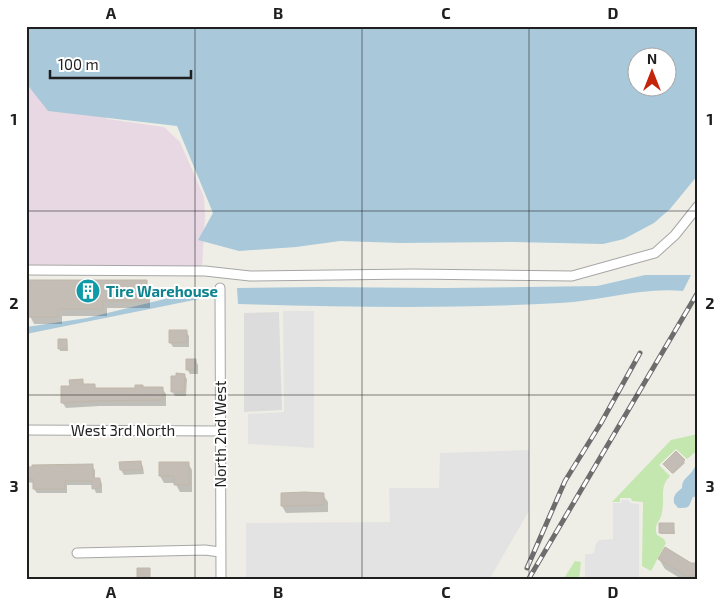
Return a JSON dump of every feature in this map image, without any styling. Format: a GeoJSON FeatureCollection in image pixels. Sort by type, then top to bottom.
{"type":"FeatureCollection","features":[{"type":"Feature","properties":{"kind":"street"},"geometry":{"type":"LineString","coordinates":[[26,270],[205,271],[250,276],[413,274],[572,276],[655,253],[675,235],[698,206]]}},
{"type":"Feature","properties":{"kind":"street","name":"North 2nd West"},"geometry":{"type":"LineString","coordinates":[[220,288],[220,580]]}},
{"type":"Feature","properties":{"kind":"street","name":"West 3rd North"},"geometry":{"type":"LineString","coordinates":[[26,430],[220,431]]}},
{"type":"Feature","properties":{"kind":"street"},"geometry":{"type":"LineString","coordinates":[[77,553],[205,550],[220,552]]}},
{"type":"Feature","properties":{"kind":"shaded area"},"geometry":{"type":"Polygon","coordinates":[[[26,84],[81,102],[108,119],[164,127],[180,142],[204,197],[205,217],[202,266],[26,267],[26,84]]]}},
{"type":"Feature","properties":{"kind":"shaded area"},"geometry":{"type":"Polygon","coordinates":[[[283,311],[314,311],[314,448],[248,444],[248,414],[284,412],[283,311]]]}},
{"type":"Feature","properties":{"kind":"shaded area"},"geometry":{"type":"Polygon","coordinates":[[[279,312],[282,410],[244,412],[244,313],[279,312]]]}},
{"type":"Feature","properties":{"kind":"shaded area"},"geometry":{"type":"Polygon","coordinates":[[[529,450],[529,511],[489,580],[246,580],[246,523],[390,522],[389,488],[439,488],[440,453],[529,450]]]}},
{"type":"Feature","properties":{"kind":"shaded area"},"geometry":{"type":"Polygon","coordinates":[[[622,500],[629,500],[630,503],[639,504],[639,580],[585,580],[585,554],[592,554],[594,552],[599,540],[613,539],[613,503],[621,503],[622,500]]]}},
{"type":"Feature","properties":{"kind":"green space"},"geometry":{"type":"Polygon","coordinates":[[[698,434],[698,450],[687,459],[676,449],[659,465],[670,476],[665,484],[662,512],[656,528],[657,535],[664,539],[666,543],[651,571],[642,566],[643,502],[632,501],[631,498],[620,498],[620,502],[612,502],[671,440],[698,434]]]}},
{"type":"Feature","properties":{"kind":"green space"},"geometry":{"type":"Polygon","coordinates":[[[575,561],[581,562],[579,580],[563,580],[575,561]]]}},
{"type":"Feature","properties":{"kind":"water"},"geometry":{"type":"Polygon","coordinates":[[[26,26],[698,26],[698,175],[670,209],[654,223],[624,239],[603,244],[340,241],[296,247],[239,251],[198,240],[213,213],[177,126],[48,111],[26,83],[26,26]]]}},
{"type":"Feature","properties":{"kind":"water"},"geometry":{"type":"Polygon","coordinates":[[[645,275],[691,275],[683,291],[652,291],[575,302],[479,306],[358,307],[238,304],[237,288],[597,286],[645,275]]]}},
{"type":"Feature","properties":{"kind":"water"},"geometry":{"type":"Polygon","coordinates":[[[214,287],[214,296],[26,334],[26,327],[87,318],[214,287]]]}},
{"type":"Feature","properties":{"kind":"water"},"geometry":{"type":"Polygon","coordinates":[[[698,462],[698,496],[693,497],[687,507],[678,508],[674,503],[675,496],[682,488],[684,480],[698,462]]]}},
{"type":"Feature","properties":{"kind":"building","name":"Tire Warehouse"},"geometry":{"type":"Polygon","coordinates":[[[28,280],[147,280],[147,301],[103,301],[103,309],[58,309],[58,317],[28,317],[28,280]]]}},
{"type":"Feature","properties":{"kind":"building"},"geometry":{"type":"Polygon","coordinates":[[[169,330],[187,330],[187,342],[169,343],[169,330]]]}},
{"type":"Feature","properties":{"kind":"building"},"geometry":{"type":"Polygon","coordinates":[[[58,339],[67,339],[67,349],[58,349],[58,339]]]}},
{"type":"Feature","properties":{"kind":"building"},"geometry":{"type":"Polygon","coordinates":[[[186,359],[196,359],[196,370],[186,370],[186,359]]]}},
{"type":"Feature","properties":{"kind":"building"},"geometry":{"type":"Polygon","coordinates":[[[176,373],[185,374],[184,392],[171,392],[171,376],[176,376],[176,373]]]}},
{"type":"Feature","properties":{"kind":"building"},"geometry":{"type":"Polygon","coordinates":[[[83,379],[83,384],[95,384],[95,388],[135,388],[135,385],[163,387],[163,400],[61,403],[61,386],[70,386],[69,380],[83,379]]]}},
{"type":"Feature","properties":{"kind":"building"},"geometry":{"type":"Polygon","coordinates":[[[676,451],[685,460],[672,473],[663,464],[676,451]]]}},
{"type":"Feature","properties":{"kind":"building"},"geometry":{"type":"Polygon","coordinates":[[[141,461],[142,470],[120,470],[119,462],[141,461]]]}},
{"type":"Feature","properties":{"kind":"building"},"geometry":{"type":"Polygon","coordinates":[[[159,462],[189,462],[189,485],[174,485],[174,476],[159,476],[159,462]]]}},
{"type":"Feature","properties":{"kind":"building"},"geometry":{"type":"Polygon","coordinates":[[[93,464],[93,478],[100,478],[100,488],[92,489],[92,481],[65,481],[65,489],[33,489],[33,479],[27,479],[27,467],[32,467],[32,465],[93,464]]]}},
{"type":"Feature","properties":{"kind":"building"},"geometry":{"type":"Polygon","coordinates":[[[281,493],[324,493],[324,505],[281,506],[281,493]]]}},
{"type":"Feature","properties":{"kind":"building"},"geometry":{"type":"Polygon","coordinates":[[[659,523],[674,523],[674,533],[659,533],[659,523]]]}},
{"type":"Feature","properties":{"kind":"building"},"geometry":{"type":"Polygon","coordinates":[[[665,547],[691,563],[698,563],[698,576],[687,576],[658,559],[665,547]]]}},
{"type":"Feature","properties":{"kind":"building"},"geometry":{"type":"Polygon","coordinates":[[[137,568],[150,568],[150,580],[137,580],[137,568]]]}},
{"type":"Feature","properties":{"kind":"railway"},"geometry":{"type":"LineString","coordinates":[[528,580],[698,292]]}},
{"type":"Feature","properties":{"kind":"railway"},"geometry":{"type":"LineString","coordinates":[[527,568],[565,481],[601,423],[640,353]]}},
{"type":"Feature","properties":{"kind":"place","name":"Tire Warehouse"},"geometry":{"type":"Point","coordinates":[88,291]}}]}
